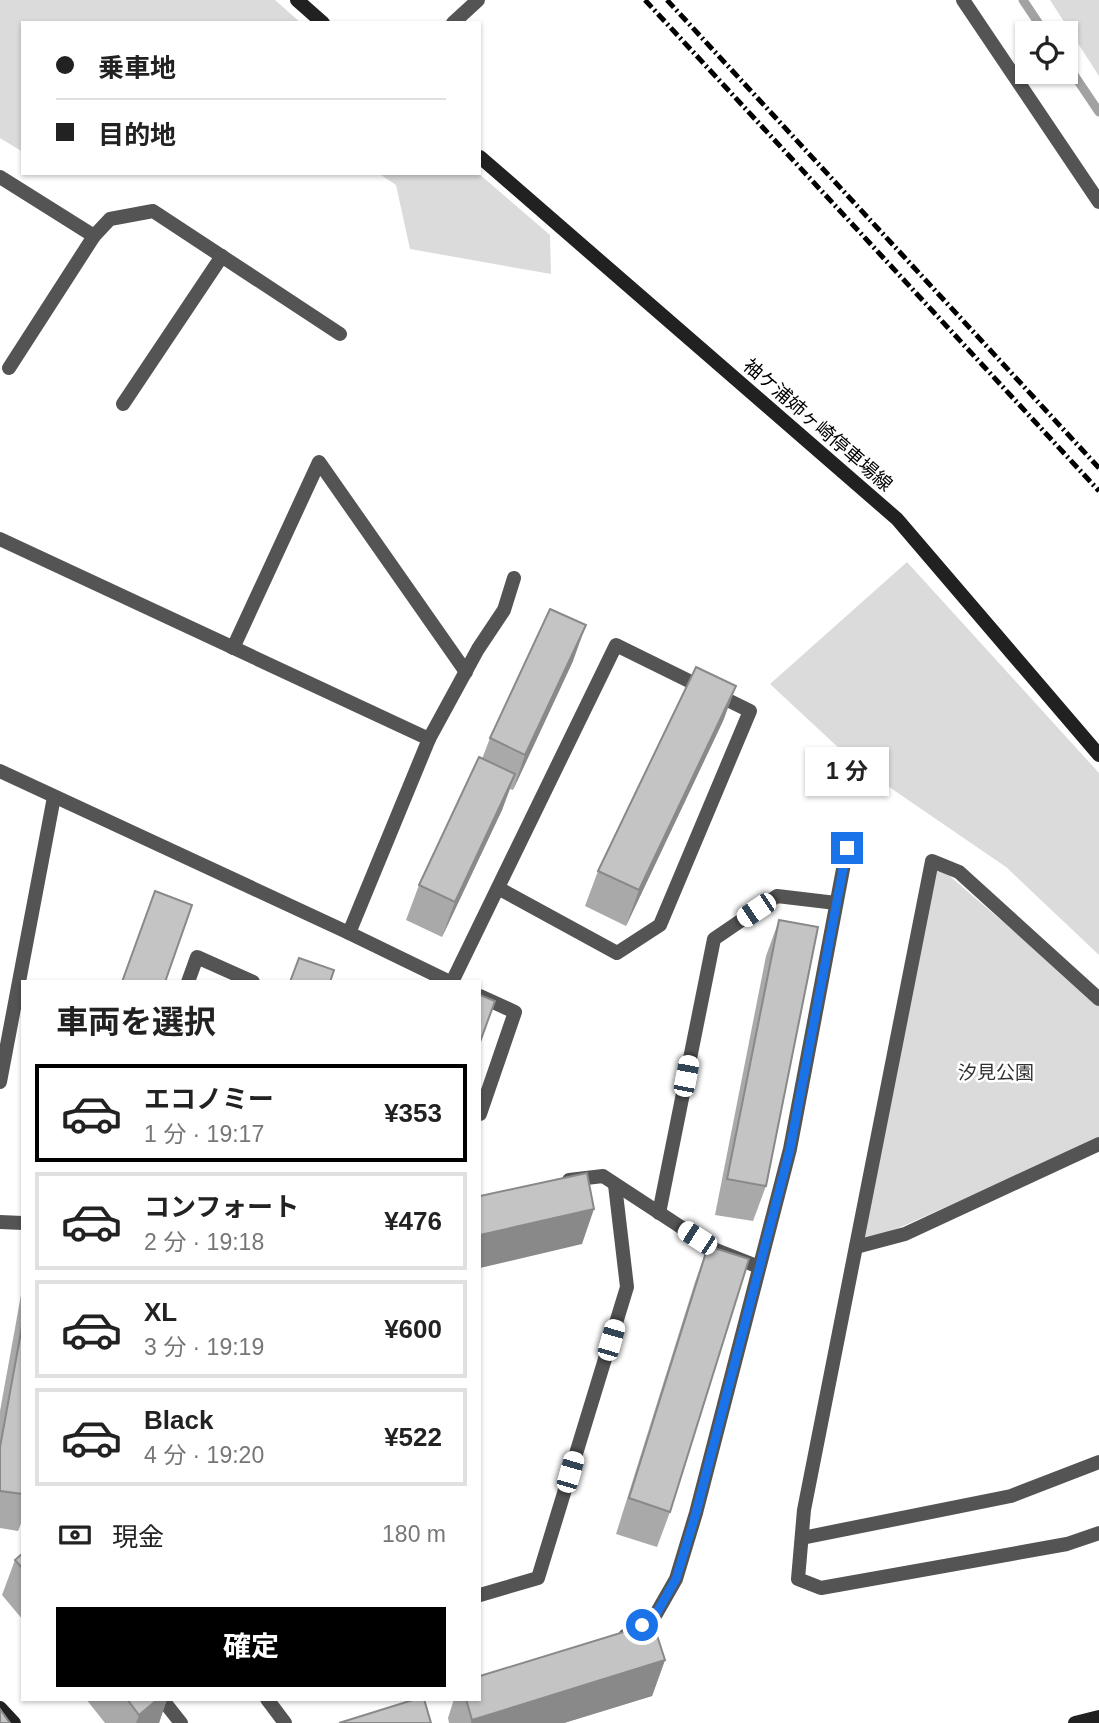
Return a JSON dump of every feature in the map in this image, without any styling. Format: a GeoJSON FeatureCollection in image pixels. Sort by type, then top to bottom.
{"type":"FeatureCollection","features":[{"type":"Feature","properties":{"kind":"main road"},"geometry":{"type":"LineString","coordinates":[[297,0],[321,21]]}},
{"type":"Feature","properties":{"kind":"main road","name":"袖ケ浦姉ヶ崎停車場線"},"geometry":{"type":"LineString","coordinates":[[481,158],[897,519],[1099,755]]}},
{"type":"Feature","properties":{"kind":"main road"},"geometry":{"type":"LineString","coordinates":[[0,1708],[14,1723]]}},
{"type":"Feature","properties":{"kind":"main road"},"geometry":{"type":"LineString","coordinates":[[1075,1723],[1099,1717]]}},
{"type":"Feature","properties":{"kind":"street"},"geometry":{"type":"LineString","coordinates":[[455,21],[478,0]]}},
{"type":"Feature","properties":{"kind":"street"},"geometry":{"type":"LineString","coordinates":[[963,0],[1099,202]]}},
{"type":"Feature","properties":{"kind":"street"},"geometry":{"type":"LineString","coordinates":[[0,177],[94,236]]}},
{"type":"Feature","properties":{"kind":"street"},"geometry":{"type":"LineString","coordinates":[[9,368],[94,236],[110,219],[153,211],[340,334]]}},
{"type":"Feature","properties":{"kind":"street"},"geometry":{"type":"LineString","coordinates":[[123,404],[222,256]]}},
{"type":"Feature","properties":{"kind":"street"},"geometry":{"type":"LineString","coordinates":[[233,648],[319,462],[466,672]]}},
{"type":"Feature","properties":{"kind":"street"},"geometry":{"type":"LineString","coordinates":[[0,539],[429,739]]}},
{"type":"Feature","properties":{"kind":"street"},"geometry":{"type":"LineString","coordinates":[[349,933],[429,739],[504,610],[514,578]]}},
{"type":"Feature","properties":{"kind":"street"},"geometry":{"type":"LineString","coordinates":[[452,980],[616,645],[750,711],[660,925],[617,953],[498,888]]}},
{"type":"Feature","properties":{"kind":"street"},"geometry":{"type":"LineString","coordinates":[[0,771],[447,980]]}},
{"type":"Feature","properties":{"kind":"street"},"geometry":{"type":"LineString","coordinates":[[0,1082],[54,797]]}},
{"type":"Feature","properties":{"kind":"street"},"geometry":{"type":"LineString","coordinates":[[615,1639],[628,1635],[656,1614],[676,1579],[696,1513],[790,1149],[847,848]]}},
{"type":"Feature","properties":{"kind":"street"},"geometry":{"type":"LineString","coordinates":[[1099,999],[959,872],[932,861],[804,1510],[798,1579],[821,1588],[1067,1544],[1099,1533]]}},
{"type":"Feature","properties":{"kind":"street"},"geometry":{"type":"LineString","coordinates":[[659,1213],[714,939],[777,896],[836,903]]}},
{"type":"Feature","properties":{"kind":"street"},"geometry":{"type":"LineString","coordinates":[[189,980],[197,957],[249,980]]}},
{"type":"Feature","properties":{"kind":"street"},"geometry":{"type":"LineString","coordinates":[[481,996],[514,1012],[481,1111]]}},
{"type":"Feature","properties":{"kind":"street"},"geometry":{"type":"LineString","coordinates":[[856,1247],[905,1234],[1099,1144]]}},
{"type":"Feature","properties":{"kind":"street"},"geometry":{"type":"LineString","coordinates":[[555,1181],[603,1176],[716,1250],[759,1267]]}},
{"type":"Feature","properties":{"kind":"street"},"geometry":{"type":"LineString","coordinates":[[481,1595],[538,1578],[626,1287],[615,1185]]}},
{"type":"Feature","properties":{"kind":"street"},"geometry":{"type":"LineString","coordinates":[[0,1222],[21,1223]]}},
{"type":"Feature","properties":{"kind":"street"},"geometry":{"type":"LineString","coordinates":[[802,1538],[1011,1496],[1099,1462]]}},
{"type":"Feature","properties":{"kind":"street"},"geometry":{"type":"LineString","coordinates":[[164,1701],[181,1723]]}},
{"type":"Feature","properties":{"kind":"street"},"geometry":{"type":"LineString","coordinates":[[268,1701],[285,1723]]}},
{"type":"Feature","properties":{"kind":"green space"},"geometry":{"type":"Polygon","coordinates":[[[0,0],[275,0],[299,21],[21,21],[21,151],[0,138],[0,0]]]}},
{"type":"Feature","properties":{"kind":"green space"},"geometry":{"type":"Polygon","coordinates":[[[1050,0],[1099,0],[1099,76],[1078,43],[1078,21],[1064,21],[1050,0]]]}},
{"type":"Feature","properties":{"kind":"green space"},"geometry":{"type":"Polygon","coordinates":[[[381,175],[480,175],[550,235],[551,274],[410,249],[396,185],[381,175]]]}},
{"type":"Feature","properties":{"kind":"green space"},"geometry":{"type":"Polygon","coordinates":[[[907,562],[1099,773],[1099,955],[1006,867],[857,765],[770,684],[907,562]]]}},
{"type":"Feature","properties":{"kind":"green space","name":"汐見公園"},"geometry":{"type":"Polygon","coordinates":[[[932,861],[1099,1004],[1099,1139],[856,1247],[932,861]]]}},
{"type":"Feature","properties":{"kind":"building"},"geometry":{"type":"Polygon","coordinates":[[[550,609],[586,625],[525,755],[490,738],[550,609]]]}},
{"type":"Feature","properties":{"kind":"building"},"geometry":{"type":"Polygon","coordinates":[[[696,667],[736,686],[639,890],[598,871],[696,667]]]}},
{"type":"Feature","properties":{"kind":"building"},"geometry":{"type":"Polygon","coordinates":[[[479,757],[515,774],[455,902],[419,885],[479,757]]]}},
{"type":"Feature","properties":{"kind":"building"},"geometry":{"type":"Polygon","coordinates":[[[155,891],[192,905],[166,980],[123,980],[155,891]]]}},
{"type":"Feature","properties":{"kind":"building"},"geometry":{"type":"Polygon","coordinates":[[[779,920],[818,927],[766,1186],[727,1179],[779,920]]]}},
{"type":"Feature","properties":{"kind":"building"},"geometry":{"type":"Polygon","coordinates":[[[299,958],[334,970],[331,980],[291,980],[299,958]]]}},
{"type":"Feature","properties":{"kind":"building"},"geometry":{"type":"Polygon","coordinates":[[[481,995],[495,1001],[481,1039],[481,995]]]}},
{"type":"Feature","properties":{"kind":"building"},"geometry":{"type":"Polygon","coordinates":[[[587,1173],[594,1209],[481,1235],[481,1196],[587,1173]]]}},
{"type":"Feature","properties":{"kind":"building"},"geometry":{"type":"Polygon","coordinates":[[[708,1246],[749,1259],[670,1512],[629,1498],[708,1246]]]}},
{"type":"Feature","properties":{"kind":"building"},"geometry":{"type":"Polygon","coordinates":[[[21,1332],[21,1494],[0,1491],[0,1447],[21,1332]]]}},
{"type":"Feature","properties":{"kind":"building"},"geometry":{"type":"Polygon","coordinates":[[[21,1555],[21,1567],[15,1560],[21,1555]]]}},
{"type":"Feature","properties":{"kind":"building"},"geometry":{"type":"Polygon","coordinates":[[[653,1623],[665,1660],[472,1720],[467,1701],[481,1701],[481,1676],[653,1623]]]}},
{"type":"Feature","properties":{"kind":"building"},"geometry":{"type":"Polygon","coordinates":[[[128,1701],[156,1701],[139,1715],[128,1701]]]}},
{"type":"Feature","properties":{"kind":"building"},"geometry":{"type":"Polygon","coordinates":[[[410,1701],[425,1701],[431,1723],[339,1723],[410,1701]]]}},
{"type":"Feature","properties":{"kind":"building"},"geometry":{"type":"Polygon","coordinates":[[[0,1709],[10,1723],[0,1723],[0,1709]]]}},
{"type":"Feature","properties":{"kind":"waterway"},"geometry":{"type":"LineString","coordinates":[[1023,0],[1037,21]]}},
{"type":"Feature","properties":{"kind":"waterway"},"geometry":{"type":"LineString","coordinates":[[1078,81],[1099,112]]}},
{"type":"Feature","properties":{"kind":"railway"},"geometry":{"type":"LineString","coordinates":[[645,0],[1099,491]]}},
{"type":"Feature","properties":{"kind":"railway"},"geometry":{"type":"LineString","coordinates":[[667,0],[1099,468]]}},
{"type":"Feature","properties":{"kind":"route"},"geometry":{"type":"LineString","coordinates":[[642,1625],[656,1614],[676,1579],[696,1513],[790,1149],[847,848]]}}]}
